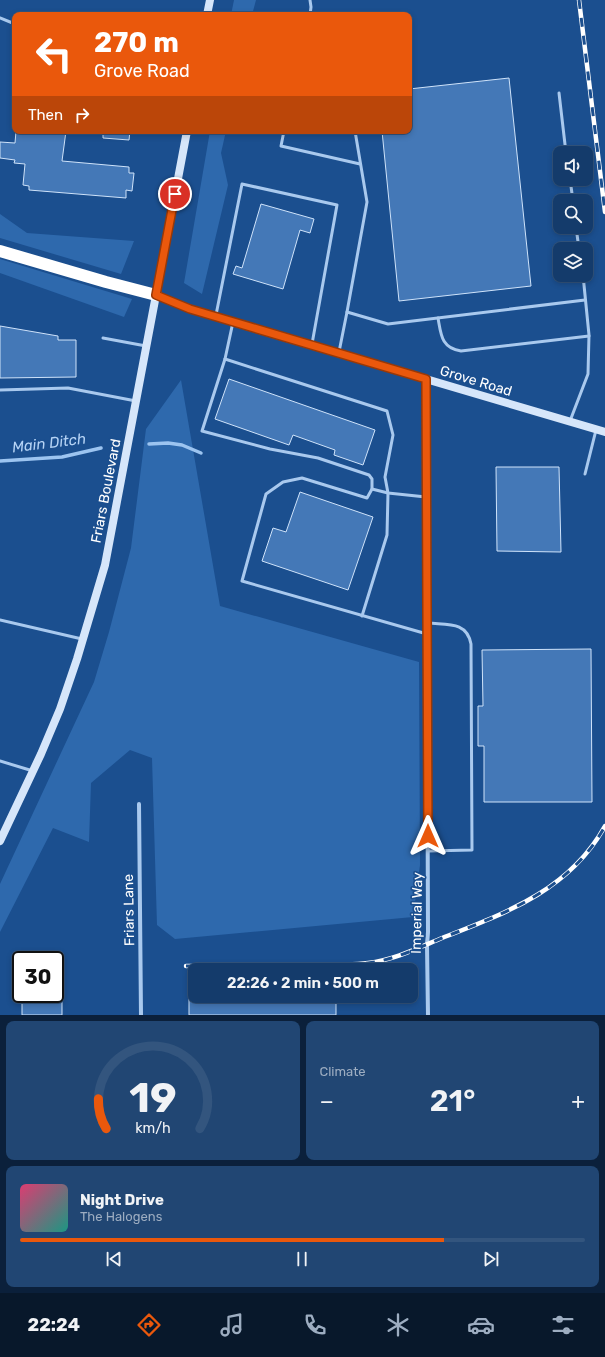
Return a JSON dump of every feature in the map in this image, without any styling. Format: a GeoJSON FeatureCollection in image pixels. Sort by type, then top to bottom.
{"type":"FeatureCollection","features":[{"type":"Feature","properties":{"kind":"highway"},"geometry":{"type":"LineString","coordinates":[[0,251],[156,295]]}},
{"type":"Feature","properties":{"kind":"main road"},"geometry":{"type":"LineString","coordinates":[[208,12],[210,0]]}},
{"type":"Feature","properties":{"kind":"main road","name":"Friars Boulevard"},"geometry":{"type":"LineString","coordinates":[[0,841],[60,709],[105,565],[186,134]]}},
{"type":"Feature","properties":{"kind":"main road","name":"Grove Road"},"geometry":{"type":"LineString","coordinates":[[156,295],[190,309],[216,317],[605,432]]}},
{"type":"Feature","properties":{"kind":"street","name":"Imperial Way"},"geometry":{"type":"LineString","coordinates":[[426,379],[428,623],[427,1015]]}},
{"type":"Feature","properties":{"kind":"street","name":"Friars Lane"},"geometry":{"type":"LineString","coordinates":[[139,804],[141,1015]]}},
{"type":"Feature","properties":{"kind":"lane"},"geometry":{"type":"LineString","coordinates":[[310,0],[310,12]]}},
{"type":"Feature","properties":{"kind":"lane"},"geometry":{"type":"LineString","coordinates":[[0,18],[12,23]]}},
{"type":"Feature","properties":{"kind":"lane"},"geometry":{"type":"LineString","coordinates":[[559,93],[565,146]]}},
{"type":"Feature","properties":{"kind":"lane"},"geometry":{"type":"LineString","coordinates":[[283,134],[281,146],[360,164]]}},
{"type":"Feature","properties":{"kind":"lane"},"geometry":{"type":"LineString","coordinates":[[339,354],[367,202],[355,134]]}},
{"type":"Feature","properties":{"kind":"lane"},"geometry":{"type":"LineString","coordinates":[[216,317],[242,184],[337,205],[312,346]]}},
{"type":"Feature","properties":{"kind":"lane"},"geometry":{"type":"LineString","coordinates":[[569,422],[588,374],[589,336],[584,282]]}},
{"type":"Feature","properties":{"kind":"lane"},"geometry":{"type":"LineString","coordinates":[[347,312],[388,324],[585,300]]}},
{"type":"Feature","properties":{"kind":"lane"},"geometry":{"type":"LineString","coordinates":[[438,318],[441,336],[445,344],[452,350],[460,351],[589,336]]}},
{"type":"Feature","properties":{"kind":"lane"},"geometry":{"type":"LineString","coordinates":[[233,322],[225,359],[202,431],[270,449],[326,460],[369,475],[372,479],[372,489],[367,498],[302,478],[283,482],[266,494],[242,581],[428,634]]}},
{"type":"Feature","properties":{"kind":"lane"},"geometry":{"type":"LineString","coordinates":[[103,338],[146,346]]}},
{"type":"Feature","properties":{"kind":"lane"},"geometry":{"type":"LineString","coordinates":[[225,359],[387,411],[393,435],[385,477],[388,492],[387,535],[362,616]]}},
{"type":"Feature","properties":{"kind":"lane"},"geometry":{"type":"LineString","coordinates":[[0,390],[68,388],[136,401]]}},
{"type":"Feature","properties":{"kind":"lane"},"geometry":{"type":"LineString","coordinates":[[585,474],[596,430]]}},
{"type":"Feature","properties":{"kind":"lane"},"geometry":{"type":"LineString","coordinates":[[372,489],[426,497]]}},
{"type":"Feature","properties":{"kind":"lane"},"geometry":{"type":"LineString","coordinates":[[0,620],[83,639]]}},
{"type":"Feature","properties":{"kind":"lane"},"geometry":{"type":"LineString","coordinates":[[428,623],[460,627],[466,630],[470,636],[472,850],[428,851]]}},
{"type":"Feature","properties":{"kind":"lane"},"geometry":{"type":"LineString","coordinates":[[0,761],[33,771]]}},
{"type":"Feature","properties":{"kind":"shaded area"},"geometry":{"type":"Polygon","coordinates":[[[234,0],[256,0],[253,12],[232,12],[234,0]]]}},
{"type":"Feature","properties":{"kind":"shaded area"},"geometry":{"type":"Polygon","coordinates":[[[209,134],[225,134],[221,153],[228,185],[202,294],[184,283],[209,134]]]}},
{"type":"Feature","properties":{"kind":"shaded area"},"geometry":{"type":"Polygon","coordinates":[[[0,214],[27,233],[134,241],[121,274],[0,238],[0,214]]]}},
{"type":"Feature","properties":{"kind":"shaded area"},"geometry":{"type":"Polygon","coordinates":[[[0,259],[132,299],[124,317],[0,273],[0,259]]]}},
{"type":"Feature","properties":{"kind":"shaded area"},"geometry":{"type":"Polygon","coordinates":[[[181,380],[220,606],[419,662],[420,865],[413,917],[175,939],[157,925],[152,758],[130,750],[91,783],[89,842],[53,828],[0,932],[0,884],[94,682],[109,632],[131,548],[146,429],[181,380]]]}},
{"type":"Feature","properties":{"kind":"building"},"geometry":{"type":"Polygon","coordinates":[[[509,78],[531,286],[399,301],[382,134],[412,134],[412,89],[509,78]]]}},
{"type":"Feature","properties":{"kind":"building"},"geometry":{"type":"Polygon","coordinates":[[[16,134],[66,134],[62,161],[129,167],[129,173],[134,173],[132,191],[126,190],[126,198],[29,190],[29,186],[23,185],[25,164],[14,163],[15,160],[0,158],[0,142],[15,143],[16,134]]]}},
{"type":"Feature","properties":{"kind":"building"},"geometry":{"type":"Polygon","coordinates":[[[103,134],[130,134],[129,140],[103,138],[103,134]]]}},
{"type":"Feature","properties":{"kind":"building"},"geometry":{"type":"Polygon","coordinates":[[[261,204],[314,219],[310,233],[300,230],[283,289],[233,274],[236,266],[242,268],[261,204]]]}},
{"type":"Feature","properties":{"kind":"building"},"geometry":{"type":"Polygon","coordinates":[[[0,326],[58,336],[58,340],[76,340],[76,377],[0,378],[0,326]]]}},
{"type":"Feature","properties":{"kind":"building"},"geometry":{"type":"Polygon","coordinates":[[[229,379],[375,430],[363,465],[334,455],[335,450],[293,435],[289,445],[215,419],[229,379]]]}},
{"type":"Feature","properties":{"kind":"building"},"geometry":{"type":"Polygon","coordinates":[[[496,467],[559,467],[561,552],[497,551],[496,467]]]}},
{"type":"Feature","properties":{"kind":"building"},"geometry":{"type":"Polygon","coordinates":[[[300,492],[373,517],[348,590],[262,561],[273,528],[286,532],[300,492]]]}},
{"type":"Feature","properties":{"kind":"building"},"geometry":{"type":"Polygon","coordinates":[[[591,649],[592,802],[484,802],[484,746],[478,746],[478,706],[483,706],[482,650],[591,649]]]}},
{"type":"Feature","properties":{"kind":"building"},"geometry":{"type":"Polygon","coordinates":[[[22,1003],[62,1003],[62,1015],[22,1015],[22,1003]]]}},
{"type":"Feature","properties":{"kind":"building"},"geometry":{"type":"Polygon","coordinates":[[[189,1003],[336,1003],[336,1015],[189,1015],[189,1003]]]}},
{"type":"Feature","properties":{"kind":"waterway","name":"Main Ditch"},"geometry":{"type":"LineString","coordinates":[[149,444],[168,443],[182,445],[201,453]]}},
{"type":"Feature","properties":{"kind":"waterway","name":"Main Ditch"},"geometry":{"type":"LineString","coordinates":[[0,461],[62,457],[101,448]]}},
{"type":"Feature","properties":{"kind":"railway"},"geometry":{"type":"LineString","coordinates":[[579,0],[605,212]]}},
{"type":"Feature","properties":{"kind":"railway"},"geometry":{"type":"LineString","coordinates":[[186,966],[349,965],[387,959],[415,950],[490,919],[534,897],[555,883],[574,867],[591,848],[605,826]]}},
{"type":"Feature","properties":{"kind":"route"},"geometry":{"type":"LineString","coordinates":[[175,194],[156,295],[190,309],[426,379],[428,836]]}}]}
